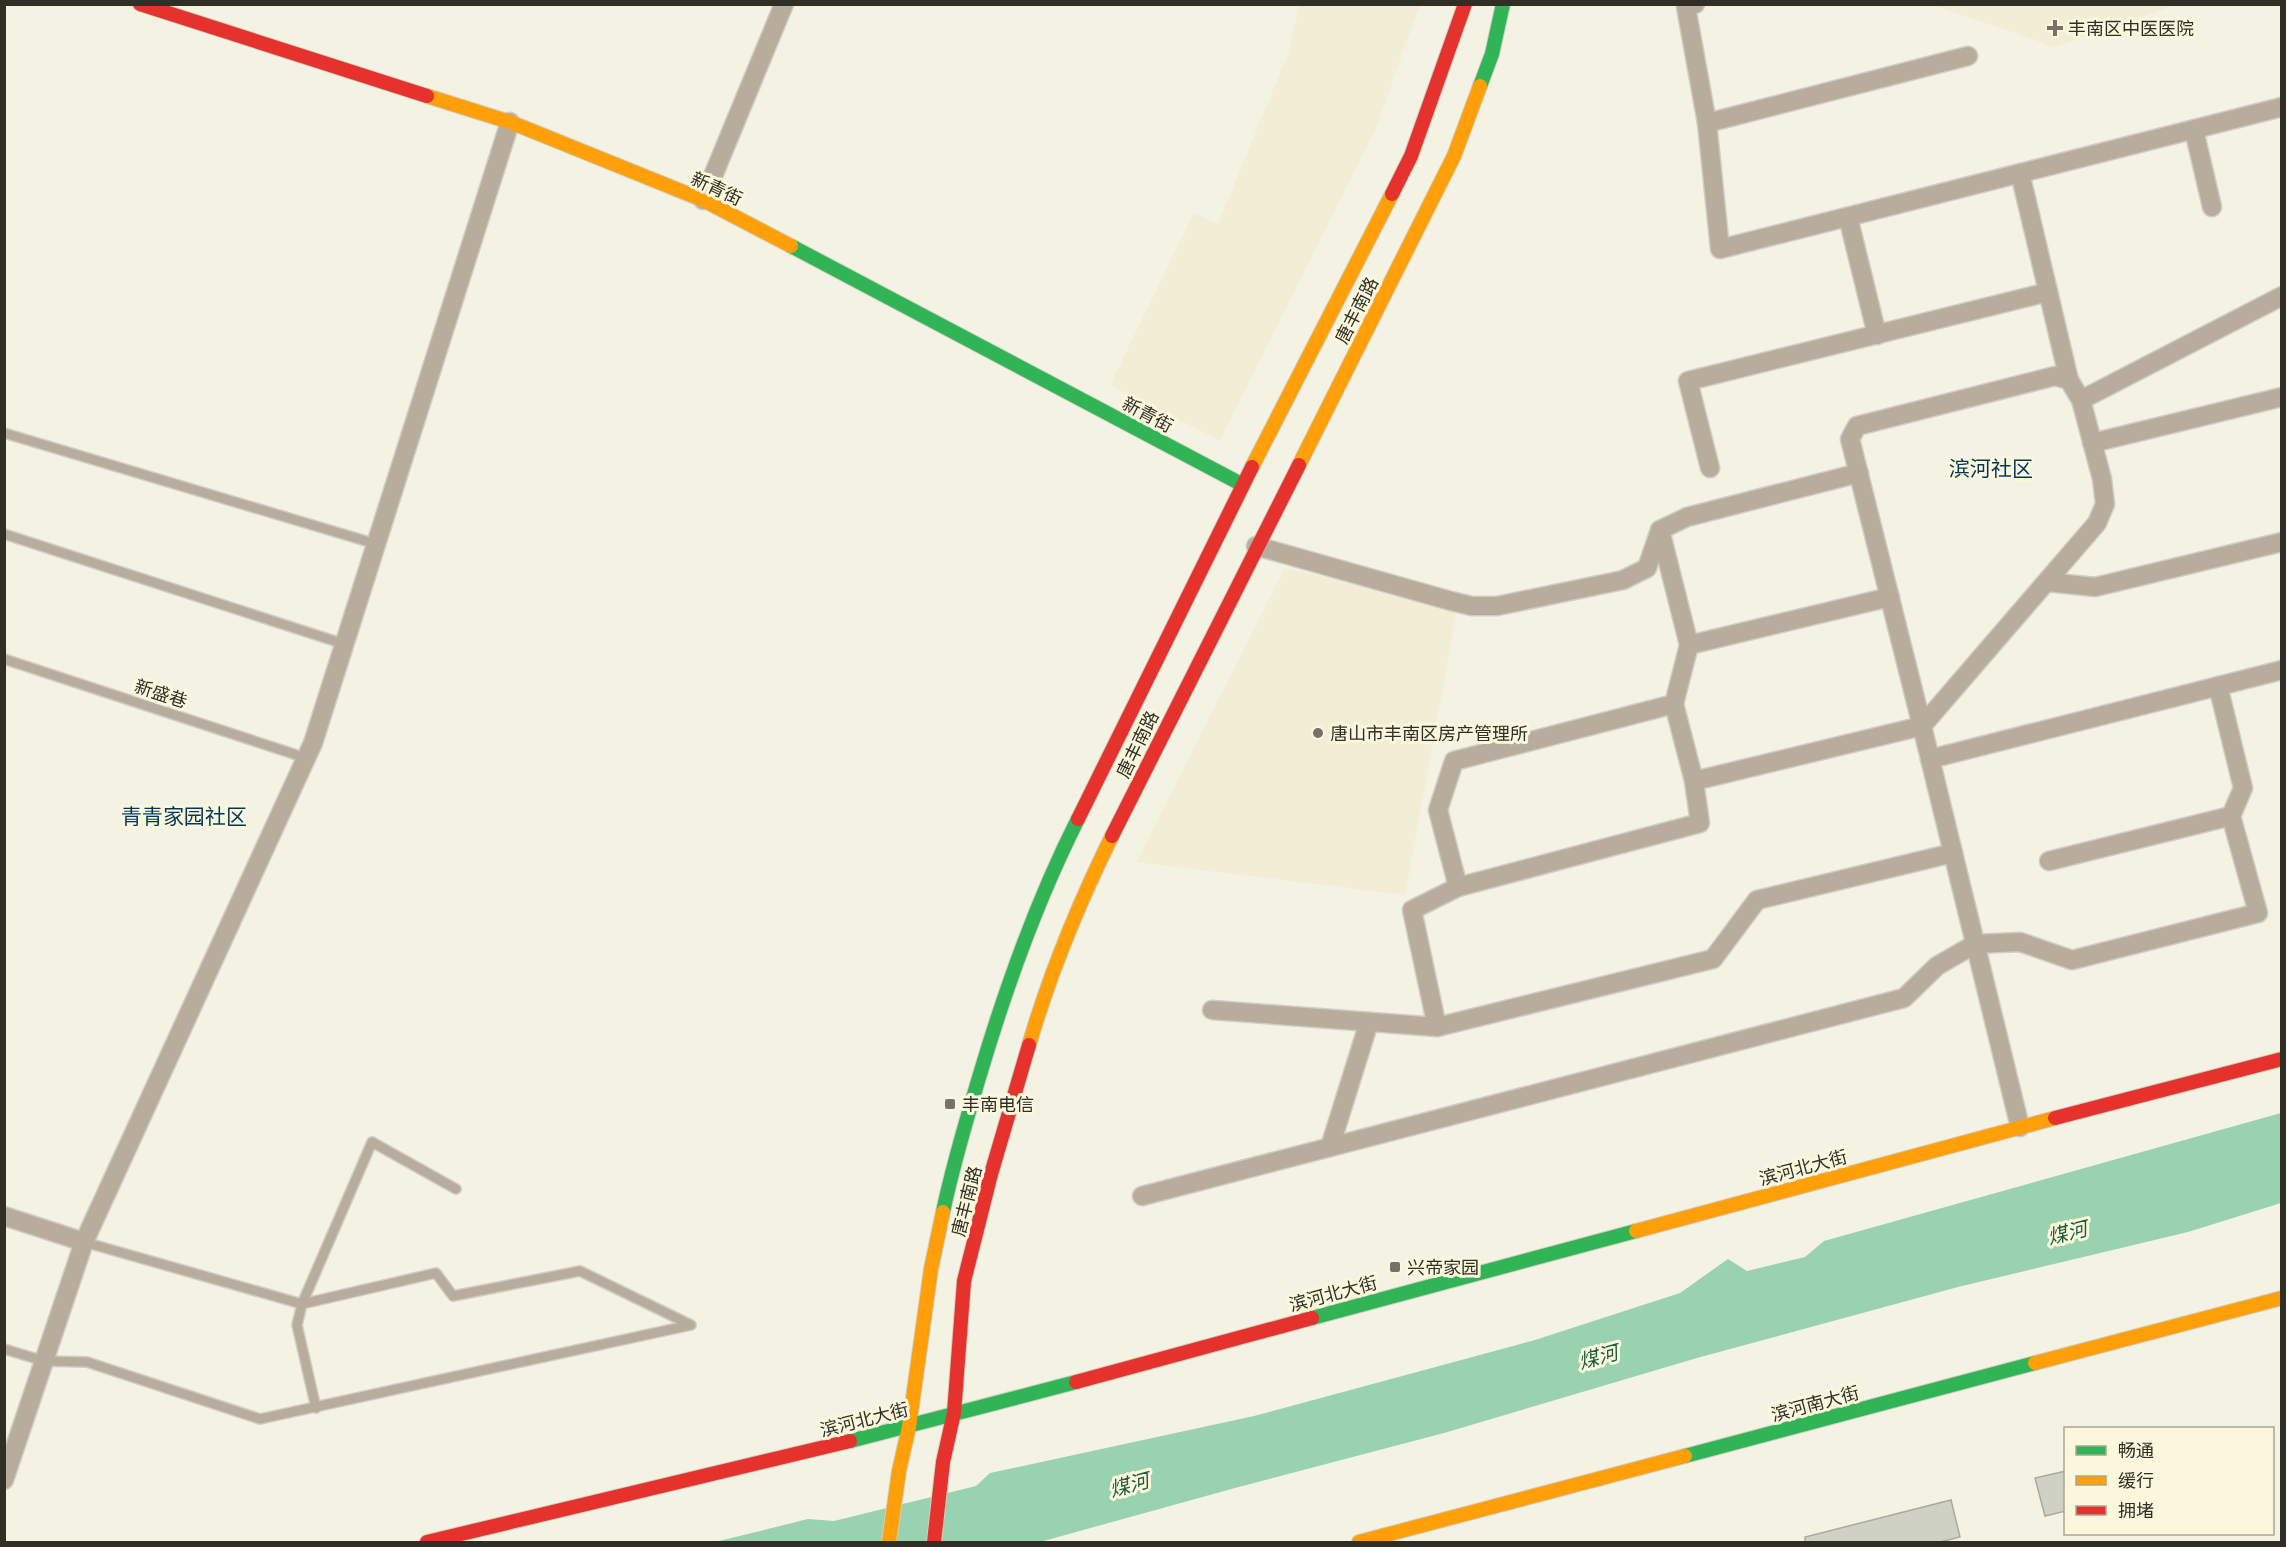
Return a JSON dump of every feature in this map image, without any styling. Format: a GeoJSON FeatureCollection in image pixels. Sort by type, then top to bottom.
{"type":"FeatureCollection","features":[{"type":"Feature","properties":{"kind":"main road","name":"新青街"},"geometry":{"type":"LineString","coordinates":[[140,4],[510,122],[703,200],[1243,485]]}},
{"type":"Feature","properties":{"kind":"main road","name":"唐丰南路"},"geometry":{"type":"LineString","coordinates":[[889,1542],[899,1471],[909,1427],[931,1269],[953,1163],[1005,992],[1052,871],[1243,485],[1411,156],[1465,4]]}},
{"type":"Feature","properties":{"kind":"main road","name":"唐丰南路"},"geometry":{"type":"LineString","coordinates":[[934,1542],[944,1462],[954,1413],[964,1281],[991,1174],[1040,1006],[1091,878],[1454,156],[1492,54],[1503,4]]}},
{"type":"Feature","properties":{"kind":"main road","name":"滨河北大街"},"geometry":{"type":"LineString","coordinates":[[427,1542],[909,1427],[2020,1127],[2282,1059]]}},
{"type":"Feature","properties":{"kind":"main road","name":"滨河南大街"},"geometry":{"type":"LineString","coordinates":[[1359,1542],[2282,1298]]}},
{"type":"Feature","properties":{"kind":"street"},"geometry":{"type":"LineString","coordinates":[[703,200],[784,4]]}},
{"type":"Feature","properties":{"kind":"street"},"geometry":{"type":"LineString","coordinates":[[1695,4],[1686,7],[1707,123],[1720,249],[2282,107]]}},
{"type":"Feature","properties":{"kind":"street"},"geometry":{"type":"LineString","coordinates":[[1707,123],[1968,56]]}},
{"type":"Feature","properties":{"kind":"street"},"geometry":{"type":"LineString","coordinates":[[6,1471],[84,1242],[313,743],[510,122]]}},
{"type":"Feature","properties":{"kind":"street"},"geometry":{"type":"LineString","coordinates":[[2194,130],[2212,207]]}},
{"type":"Feature","properties":{"kind":"street"},"geometry":{"type":"LineString","coordinates":[[1694,781],[1922,726],[2097,523],[2105,504],[2102,479],[2081,400],[2068,380],[2020,173]]}},
{"type":"Feature","properties":{"kind":"street"},"geometry":{"type":"LineString","coordinates":[[1848,217],[1876,335]]}},
{"type":"Feature","properties":{"kind":"street"},"geometry":{"type":"LineString","coordinates":[[1710,468],[1688,381],[2048,292]]}},
{"type":"Feature","properties":{"kind":"street"},"geometry":{"type":"LineString","coordinates":[[2081,400],[2282,296]]}},
{"type":"Feature","properties":{"kind":"street"},"geometry":{"type":"LineString","coordinates":[[2020,1127],[1850,439],[1857,426],[2055,376],[2068,380]]}},
{"type":"Feature","properties":{"kind":"street"},"geometry":{"type":"LineString","coordinates":[[2092,443],[2282,397]]}},
{"type":"Feature","properties":{"kind":"street"},"geometry":{"type":"LineString","coordinates":[[1256,546],[1451,601],[1472,606],[1497,606],[1623,580],[1647,568],[1660,530],[1687,517],[1859,473]]}},
{"type":"Feature","properties":{"kind":"street"},"geometry":{"type":"LineString","coordinates":[[1437,1027],[1412,910],[1458,886],[1700,823],[1694,781],[1674,704],[1689,645],[1660,530]]}},
{"type":"Feature","properties":{"kind":"street"},"geometry":{"type":"LineString","coordinates":[[2047,582],[2095,587],[2282,542]]}},
{"type":"Feature","properties":{"kind":"street"},"geometry":{"type":"LineString","coordinates":[[1689,645],[1890,597]]}},
{"type":"Feature","properties":{"kind":"street"},"geometry":{"type":"LineString","coordinates":[[1930,759],[2282,670]]}},
{"type":"Feature","properties":{"kind":"street"},"geometry":{"type":"LineString","coordinates":[[1142,1196],[1904,998],[1937,966],[1975,944],[2020,942],[2072,960],[2258,913],[2231,816],[2243,788],[2218,686]]}},
{"type":"Feature","properties":{"kind":"street"},"geometry":{"type":"LineString","coordinates":[[1458,886],[1438,810],[1454,761],[1674,704]]}},
{"type":"Feature","properties":{"kind":"street"},"geometry":{"type":"LineString","coordinates":[[2049,861],[2231,816]]}},
{"type":"Feature","properties":{"kind":"street"},"geometry":{"type":"LineString","coordinates":[[1212,1010],[1437,1027],[1713,959],[1757,900],[1953,853]]}},
{"type":"Feature","properties":{"kind":"street"},"geometry":{"type":"LineString","coordinates":[[1330,1147],[1369,1022]]}},
{"type":"Feature","properties":{"kind":"street"},"geometry":{"type":"LineString","coordinates":[[4,1216],[84,1242]]}},
{"type":"Feature","properties":{"kind":"lane"},"geometry":{"type":"LineString","coordinates":[[4,433],[376,544]]}},
{"type":"Feature","properties":{"kind":"lane"},"geometry":{"type":"LineString","coordinates":[[4,534],[344,644]]}},
{"type":"Feature","properties":{"kind":"lane","name":"新盛巷"},"geometry":{"type":"LineString","coordinates":[[4,659],[306,758]]}},
{"type":"Feature","properties":{"kind":"lane"},"geometry":{"type":"LineString","coordinates":[[316,1408],[297,1325],[302,1304],[372,1143],[456,1189]]}},
{"type":"Feature","properties":{"kind":"lane"},"geometry":{"type":"LineString","coordinates":[[4,1349],[44,1361],[87,1362],[260,1419],[691,1325],[580,1271],[453,1296],[436,1273],[302,1304],[84,1242]]}},
{"type":"Feature","properties":{"kind":"shaded area"},"geometry":{"type":"Polygon","coordinates":[[[1299,5],[1420,5],[1375,131],[1220,441],[1110,385],[1194,213],[1218,224],[1289,51],[1299,5]]]}},
{"type":"Feature","properties":{"kind":"shaded area","name":"丰南区中医医院"},"geometry":{"type":"Polygon","coordinates":[[[1933,5],[2169,5],[2167,8],[2054,47],[1933,5]]]}},
{"type":"Feature","properties":{"kind":"shaded area","name":"唐山市丰南区房产管理所"},"geometry":{"type":"Polygon","coordinates":[[[1285,568],[1458,605],[1405,895],[1136,862],[1285,568]]]}},
{"type":"Feature","properties":{"kind":"water","name":"煤河"},"geometry":{"type":"Polygon","coordinates":[[[2281,1113],[2281,1203],[2188,1232],[1958,1287],[1697,1358],[1444,1433],[1040,1542],[715,1542],[808,1519],[834,1521],[976,1486],[990,1473],[1254,1416],[1535,1340],[1680,1293],[1728,1259],[1747,1271],[1805,1257],[1824,1241],[2281,1113]]]}},
{"type":"Feature","properties":{"kind":"building"},"geometry":{"type":"Polygon","coordinates":[[[2064,1471],[2064,1511],[2045,1516],[2035,1478],[2064,1471]]]}},
{"type":"Feature","properties":{"kind":"building"},"geometry":{"type":"Polygon","coordinates":[[[1951,1500],[1960,1537],[1940,1542],[1805,1542],[1805,1537],[1951,1500]]]}},
{"type":"Feature","properties":{"kind":"traffic: fast"},"geometry":{"type":"LineString","coordinates":[[1480,86],[1492,54],[1503,4]]}},
{"type":"Feature","properties":{"kind":"traffic: fast"},"geometry":{"type":"LineString","coordinates":[[791,246],[1243,485]]}},
{"type":"Feature","properties":{"kind":"traffic: fast"},"geometry":{"type":"LineString","coordinates":[[943,1212],[971,1106],[1012,974],[1049,880],[1078,819]]}},
{"type":"Feature","properties":{"kind":"traffic: fast"},"geometry":{"type":"LineString","coordinates":[[1312,1318],[1636,1231]]}},
{"type":"Feature","properties":{"kind":"traffic: fast"},"geometry":{"type":"LineString","coordinates":[[1685,1456],[2035,1363]]}},
{"type":"Feature","properties":{"kind":"traffic: fast"},"geometry":{"type":"LineString","coordinates":[[850,1441],[1076,1382]]}},
{"type":"Feature","properties":{"kind":"traffic: slow"},"geometry":{"type":"LineString","coordinates":[[1299,465],[1454,156],[1480,86]]}},
{"type":"Feature","properties":{"kind":"traffic: slow"},"geometry":{"type":"LineString","coordinates":[[427,96],[510,122],[703,200],[791,246]]}},
{"type":"Feature","properties":{"kind":"traffic: slow"},"geometry":{"type":"LineString","coordinates":[[1252,467],[1392,194]]}},
{"type":"Feature","properties":{"kind":"traffic: slow"},"geometry":{"type":"LineString","coordinates":[[1029,1045],[1066,939],[1112,836]]}},
{"type":"Feature","properties":{"kind":"traffic: slow"},"geometry":{"type":"LineString","coordinates":[[1636,1231],[2055,1118]]}},
{"type":"Feature","properties":{"kind":"traffic: slow"},"geometry":{"type":"LineString","coordinates":[[889,1542],[899,1471],[909,1427],[931,1269],[943,1212]]}},
{"type":"Feature","properties":{"kind":"traffic: slow"},"geometry":{"type":"LineString","coordinates":[[2035,1363],[2282,1298]]}},
{"type":"Feature","properties":{"kind":"traffic: slow"},"geometry":{"type":"LineString","coordinates":[[1359,1542],[1685,1456]]}},
{"type":"Feature","properties":{"kind":"traffic: jam"},"geometry":{"type":"LineString","coordinates":[[140,4],[427,96]]}},
{"type":"Feature","properties":{"kind":"traffic: jam"},"geometry":{"type":"LineString","coordinates":[[1392,194],[1411,156],[1465,4]]}},
{"type":"Feature","properties":{"kind":"traffic: jam"},"geometry":{"type":"LineString","coordinates":[[1112,836],[1299,465]]}},
{"type":"Feature","properties":{"kind":"traffic: jam"},"geometry":{"type":"LineString","coordinates":[[1078,819],[1252,467]]}},
{"type":"Feature","properties":{"kind":"traffic: jam"},"geometry":{"type":"LineString","coordinates":[[934,1542],[943,1462],[954,1413],[964,1281],[991,1174],[1029,1045]]}},
{"type":"Feature","properties":{"kind":"traffic: jam"},"geometry":{"type":"LineString","coordinates":[[2055,1118],[2282,1059]]}},
{"type":"Feature","properties":{"kind":"traffic: jam"},"geometry":{"type":"LineString","coordinates":[[1076,1382],[1312,1318]]}},
{"type":"Feature","properties":{"kind":"traffic: jam"},"geometry":{"type":"LineString","coordinates":[[427,1542],[850,1441]]}},
{"type":"Feature","properties":{"kind":"place","name":"丰南区中医医院"},"geometry":{"type":"Point","coordinates":[2055,28]}},
{"type":"Feature","properties":{"kind":"place","name":"唐山市丰南区房产管理所"},"geometry":{"type":"Point","coordinates":[1318,733]}},
{"type":"Feature","properties":{"kind":"place","name":"丰南电信"},"geometry":{"type":"Point","coordinates":[950,1104]}},
{"type":"Feature","properties":{"kind":"place","name":"兴帝家园"},"geometry":{"type":"Point","coordinates":[1395,1267]}},
{"type":"Feature","properties":{"kind":"district","name":"滨河社区"},"geometry":{"type":"Point","coordinates":[1991,467]}},
{"type":"Feature","properties":{"kind":"district","name":"青青家园社区"},"geometry":{"type":"Point","coordinates":[184,815]}}]}
